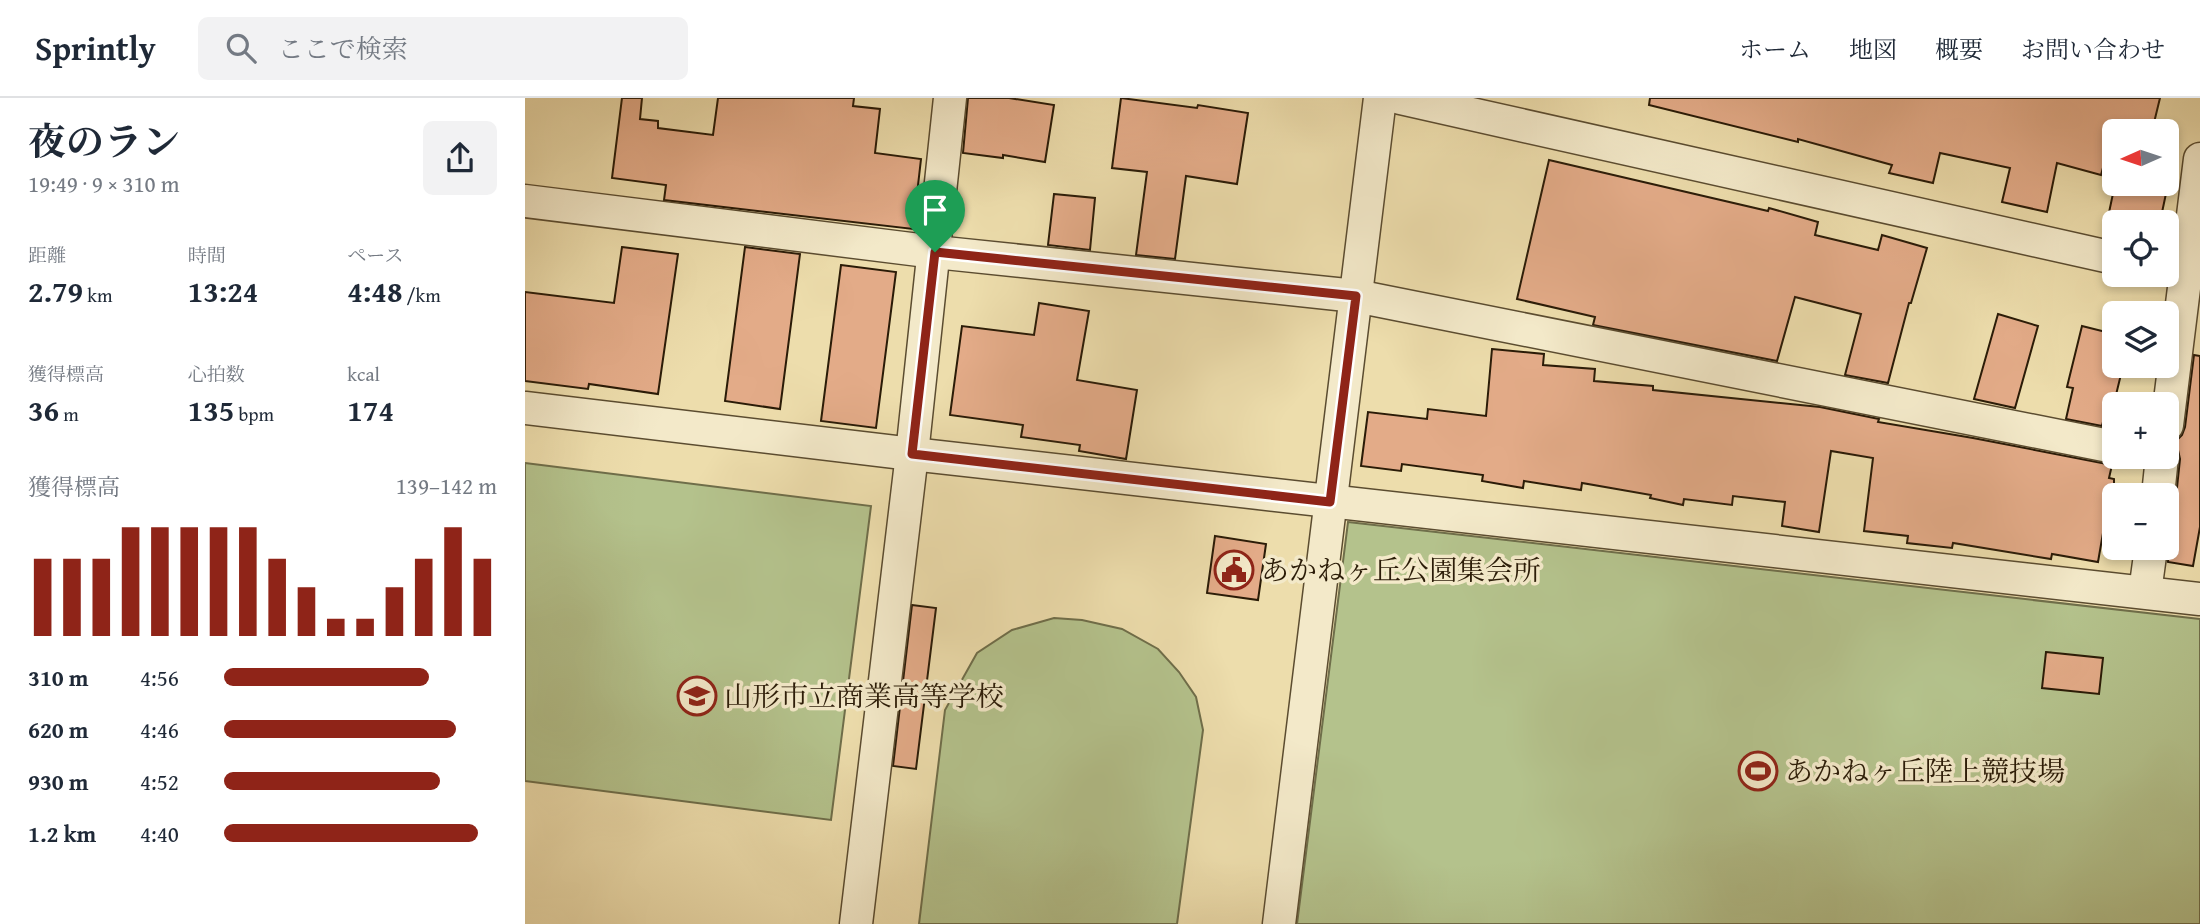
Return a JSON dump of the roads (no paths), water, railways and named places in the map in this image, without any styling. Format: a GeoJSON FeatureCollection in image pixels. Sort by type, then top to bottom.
{"type":"FeatureCollection","features":[{"type":"Feature","properties":{"kind":"street"},"geometry":{"type":"LineString","coordinates":[[856,924],[935,252],[950,98]]}},
{"type":"Feature","properties":{"kind":"street"},"geometry":{"type":"LineString","coordinates":[[1279,924],[1380,98]]}},
{"type":"Feature","properties":{"kind":"street"},"geometry":{"type":"LineString","coordinates":[[1401,98],[2102,255]]}},
{"type":"Feature","properties":{"kind":"street"},"geometry":{"type":"LineString","coordinates":[[2171,392],[2200,159]]}},
{"type":"Feature","properties":{"kind":"street"},"geometry":{"type":"LineString","coordinates":[[525,201],[935,252],[1356,296],[2102,445]]}},
{"type":"Feature","properties":{"kind":"street"},"geometry":{"type":"LineString","coordinates":[[525,408],[1330,502],[2200,599]]}},
{"type":"Feature","properties":{"kind":"street"},"geometry":{"type":"LineString","coordinates":[[2145,593],[2149,560]]}},
{"type":"Feature","properties":{"kind":"place","name":"あかねヶ丘公園集会所"},"geometry":{"type":"Point","coordinates":[1234,570]}},
{"type":"Feature","properties":{"kind":"place","name":"山形市立商業高等学校"},"geometry":{"type":"Point","coordinates":[697,696]}},
{"type":"Feature","properties":{"kind":"place","name":"あかねヶ丘陸上競技場"},"geometry":{"type":"Point","coordinates":[1758,771]}}]}
